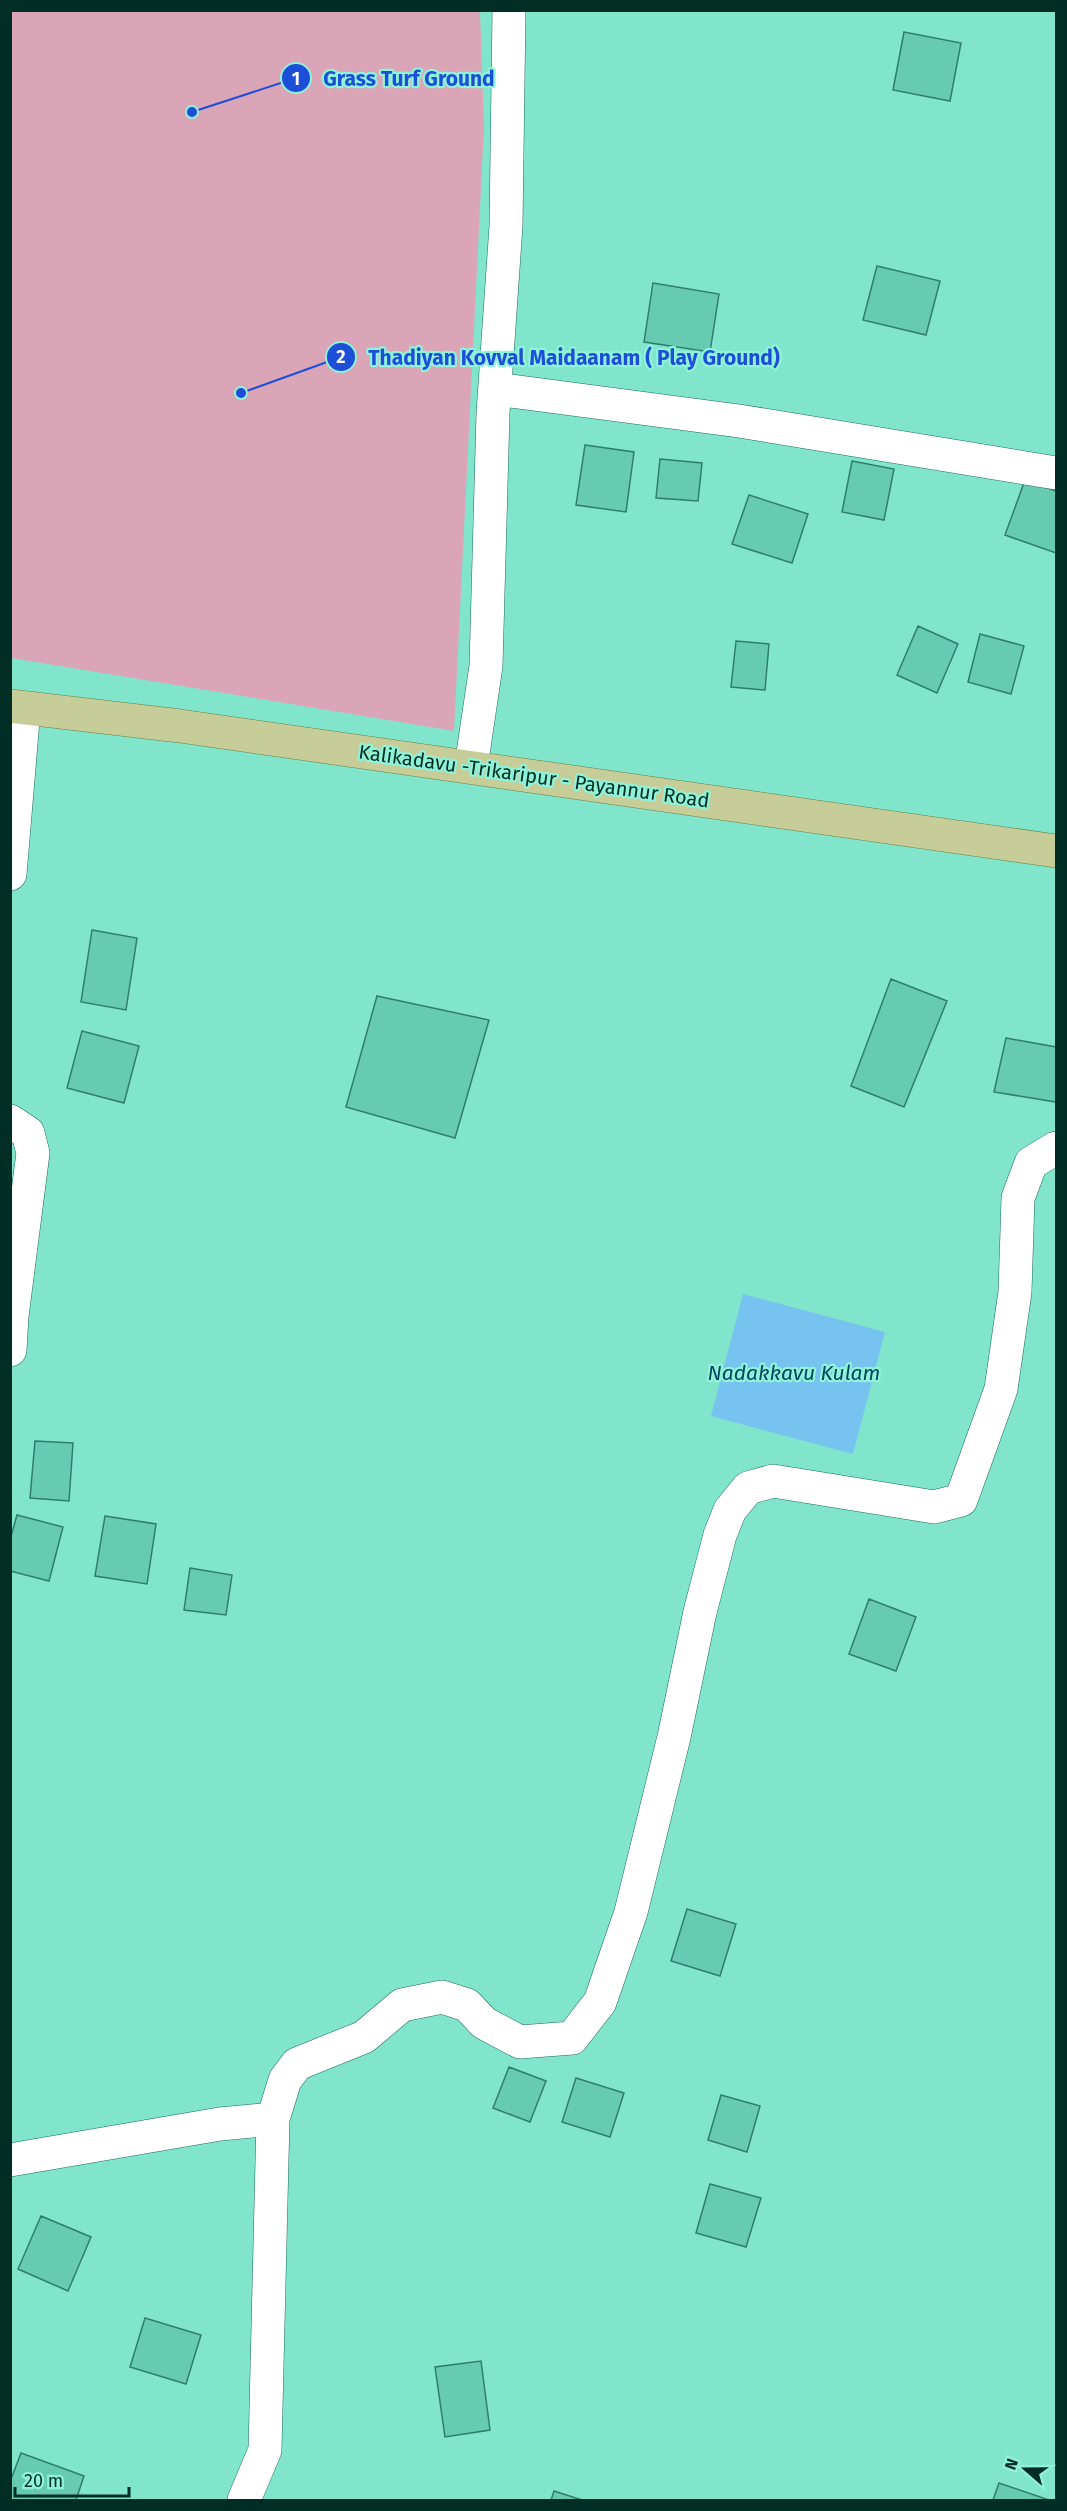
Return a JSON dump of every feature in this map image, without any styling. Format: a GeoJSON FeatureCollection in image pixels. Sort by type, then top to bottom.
{"type":"FeatureCollection","features":[{"type":"Feature","properties":{"kind":"main road","name":"Kalikadavu -Trikaripur - Payannur Road"},"geometry":{"type":"LineString","coordinates":[[17,707],[180,726],[1056,851]]}},
{"type":"Feature","properties":{"kind":"street"},"geometry":{"type":"LineString","coordinates":[[471,767],[486,666],[495,389],[506,226],[509,10]]}},
{"type":"Feature","properties":{"kind":"street"},"geometry":{"type":"LineString","coordinates":[[495,389],[739,421],[1056,473]]}},
{"type":"Feature","properties":{"kind":"street"},"geometry":{"type":"LineString","coordinates":[[10,874],[17,707]]}},
{"type":"Feature","properties":{"kind":"street"},"geometry":{"type":"LineString","coordinates":[[10,1121],[28,1132],[33,1153],[12,1316],[10,1350]]}},
{"type":"Feature","properties":{"kind":"street"},"geometry":{"type":"LineString","coordinates":[[244,2500],[265,2450],[273,2119],[285,2080],[297,2064],[364,2037],[402,2005],[442,1997],[467,2005],[484,2023],[520,2042],[572,2038],[600,2002],[631,1912],[674,1737],[700,1612],[720,1535],[730,1510],[748,1488],[773,1481],[934,1507],[961,1500],[1001,1389],[1015,1292],[1018,1197],[1031,1163],[1056,1148]]}},
{"type":"Feature","properties":{"kind":"street"},"geometry":{"type":"LineString","coordinates":[[10,2160],[220,2124],[273,2119]]}},
{"type":"Feature","properties":{"kind":"shaded area"},"geometry":{"type":"Polygon","coordinates":[[[10,11],[480,11],[484,128],[454,731],[11,658],[10,11]]]}},
{"type":"Feature","properties":{"kind":"water","name":"Nadakkavu Kulam"},"geometry":{"type":"Polygon","coordinates":[[[743,1294],[885,1332],[853,1454],[711,1416],[743,1294]]]}},
{"type":"Feature","properties":{"kind":"building"},"geometry":{"type":"Polygon","coordinates":[[[904,32],[961,43],[950,101],[893,90],[904,32]]]}},
{"type":"Feature","properties":{"kind":"building"},"geometry":{"type":"Polygon","coordinates":[[[877,266],[940,281],[926,335],[863,320],[877,266]]]}},
{"type":"Feature","properties":{"kind":"building"},"geometry":{"type":"Polygon","coordinates":[[[653,283],[719,294],[710,352],[644,342],[653,283]]]}},
{"type":"Feature","properties":{"kind":"building"},"geometry":{"type":"Polygon","coordinates":[[[585,445],[634,452],[626,512],[576,505],[585,445]]]}},
{"type":"Feature","properties":{"kind":"building"},"geometry":{"type":"Polygon","coordinates":[[[660,459],[702,463],[698,501],[656,498],[660,459]]]}},
{"type":"Feature","properties":{"kind":"building"},"geometry":{"type":"Polygon","coordinates":[[[852,461],[894,469],[884,520],[842,512],[852,461]]]}},
{"type":"Feature","properties":{"kind":"building"},"geometry":{"type":"Polygon","coordinates":[[[1025,480],[1056,491],[1056,553],[1005,535],[1025,480]]]}},
{"type":"Feature","properties":{"kind":"building"},"geometry":{"type":"Polygon","coordinates":[[[749,495],[808,514],[792,563],[732,544],[749,495]]]}},
{"type":"Feature","properties":{"kind":"building"},"geometry":{"type":"Polygon","coordinates":[[[918,626],[958,644],[937,693],[897,675],[918,626]]]}},
{"type":"Feature","properties":{"kind":"building"},"geometry":{"type":"Polygon","coordinates":[[[980,634],[1024,646],[1011,694],[968,682],[980,634]]]}},
{"type":"Feature","properties":{"kind":"building"},"geometry":{"type":"Polygon","coordinates":[[[736,641],[769,644],[765,690],[731,687],[736,641]]]}},
{"type":"Feature","properties":{"kind":"building"},"geometry":{"type":"Polygon","coordinates":[[[92,930],[137,938],[126,1010],[81,1002],[92,930]]]}},
{"type":"Feature","properties":{"kind":"building"},"geometry":{"type":"Polygon","coordinates":[[[891,979],[947,1001],[904,1107],[851,1086],[891,979]]]}},
{"type":"Feature","properties":{"kind":"building"},"geometry":{"type":"Polygon","coordinates":[[[377,996],[489,1020],[455,1138],[346,1107],[377,996]]]}},
{"type":"Feature","properties":{"kind":"building"},"geometry":{"type":"Polygon","coordinates":[[[82,1031],[139,1046],[124,1103],[67,1088],[82,1031]]]}},
{"type":"Feature","properties":{"kind":"building"},"geometry":{"type":"Polygon","coordinates":[[[1006,1038],[1056,1047],[1056,1102],[994,1092],[1006,1038]]]}},
{"type":"Feature","properties":{"kind":"building"},"geometry":{"type":"Polygon","coordinates":[[[35,1441],[73,1443],[69,1501],[30,1498],[35,1441]]]}},
{"type":"Feature","properties":{"kind":"building"},"geometry":{"type":"Polygon","coordinates":[[[17,1515],[63,1527],[49,1581],[10,1571],[10,1540],[17,1515]]]}},
{"type":"Feature","properties":{"kind":"building"},"geometry":{"type":"Polygon","coordinates":[[[105,1516],[156,1524],[147,1584],[95,1576],[105,1516]]]}},
{"type":"Feature","properties":{"kind":"building"},"geometry":{"type":"Polygon","coordinates":[[[190,1568],[232,1575],[226,1615],[184,1610],[190,1568]]]}},
{"type":"Feature","properties":{"kind":"building"},"geometry":{"type":"Polygon","coordinates":[[[869,1599],[916,1617],[896,1671],[849,1654],[869,1599]]]}},
{"type":"Feature","properties":{"kind":"building"},"geometry":{"type":"Polygon","coordinates":[[[687,1909],[736,1924],[720,1976],[671,1961],[687,1909]]]}},
{"type":"Feature","properties":{"kind":"building"},"geometry":{"type":"Polygon","coordinates":[[[509,2067],[546,2081],[530,2122],[493,2108],[509,2067]]]}},
{"type":"Feature","properties":{"kind":"building"},"geometry":{"type":"Polygon","coordinates":[[[576,2078],[624,2093],[610,2137],[562,2122],[576,2078]]]}},
{"type":"Feature","properties":{"kind":"building"},"geometry":{"type":"Polygon","coordinates":[[[721,2095],[760,2106],[747,2152],[708,2140],[721,2095]]]}},
{"type":"Feature","properties":{"kind":"building"},"geometry":{"type":"Polygon","coordinates":[[[710,2184],[761,2198],[746,2247],[696,2233],[710,2184]]]}},
{"type":"Feature","properties":{"kind":"building"},"geometry":{"type":"Polygon","coordinates":[[[41,2216],[91,2237],[68,2291],[18,2269],[41,2216]]]}},
{"type":"Feature","properties":{"kind":"building"},"geometry":{"type":"Polygon","coordinates":[[[145,2318],[201,2335],[186,2384],[130,2367],[145,2318]]]}},
{"type":"Feature","properties":{"kind":"building"},"geometry":{"type":"Polygon","coordinates":[[[481,2361],[490,2430],[445,2437],[435,2367],[481,2361]]]}},
{"type":"Feature","properties":{"kind":"building"},"geometry":{"type":"Polygon","coordinates":[[[21,2453],[84,2476],[76,2500],[10,2500],[10,2482],[21,2453]]]}},
{"type":"Feature","properties":{"kind":"building"},"geometry":{"type":"Polygon","coordinates":[[[999,2483],[1049,2500],[993,2500],[999,2483]]]}},
{"type":"Feature","properties":{"kind":"building"},"geometry":{"type":"Polygon","coordinates":[[[554,2491],[582,2500],[551,2500],[554,2491]]]}},
{"type":"Feature","properties":{"kind":"place","name":"Grass Turf Ground"},"geometry":{"type":"Point","coordinates":[192,112]}},
{"type":"Feature","properties":{"kind":"place","name":"Thadiyan Kovval Maidaanam ( Play Ground)"},"geometry":{"type":"Point","coordinates":[241,393]}}]}
